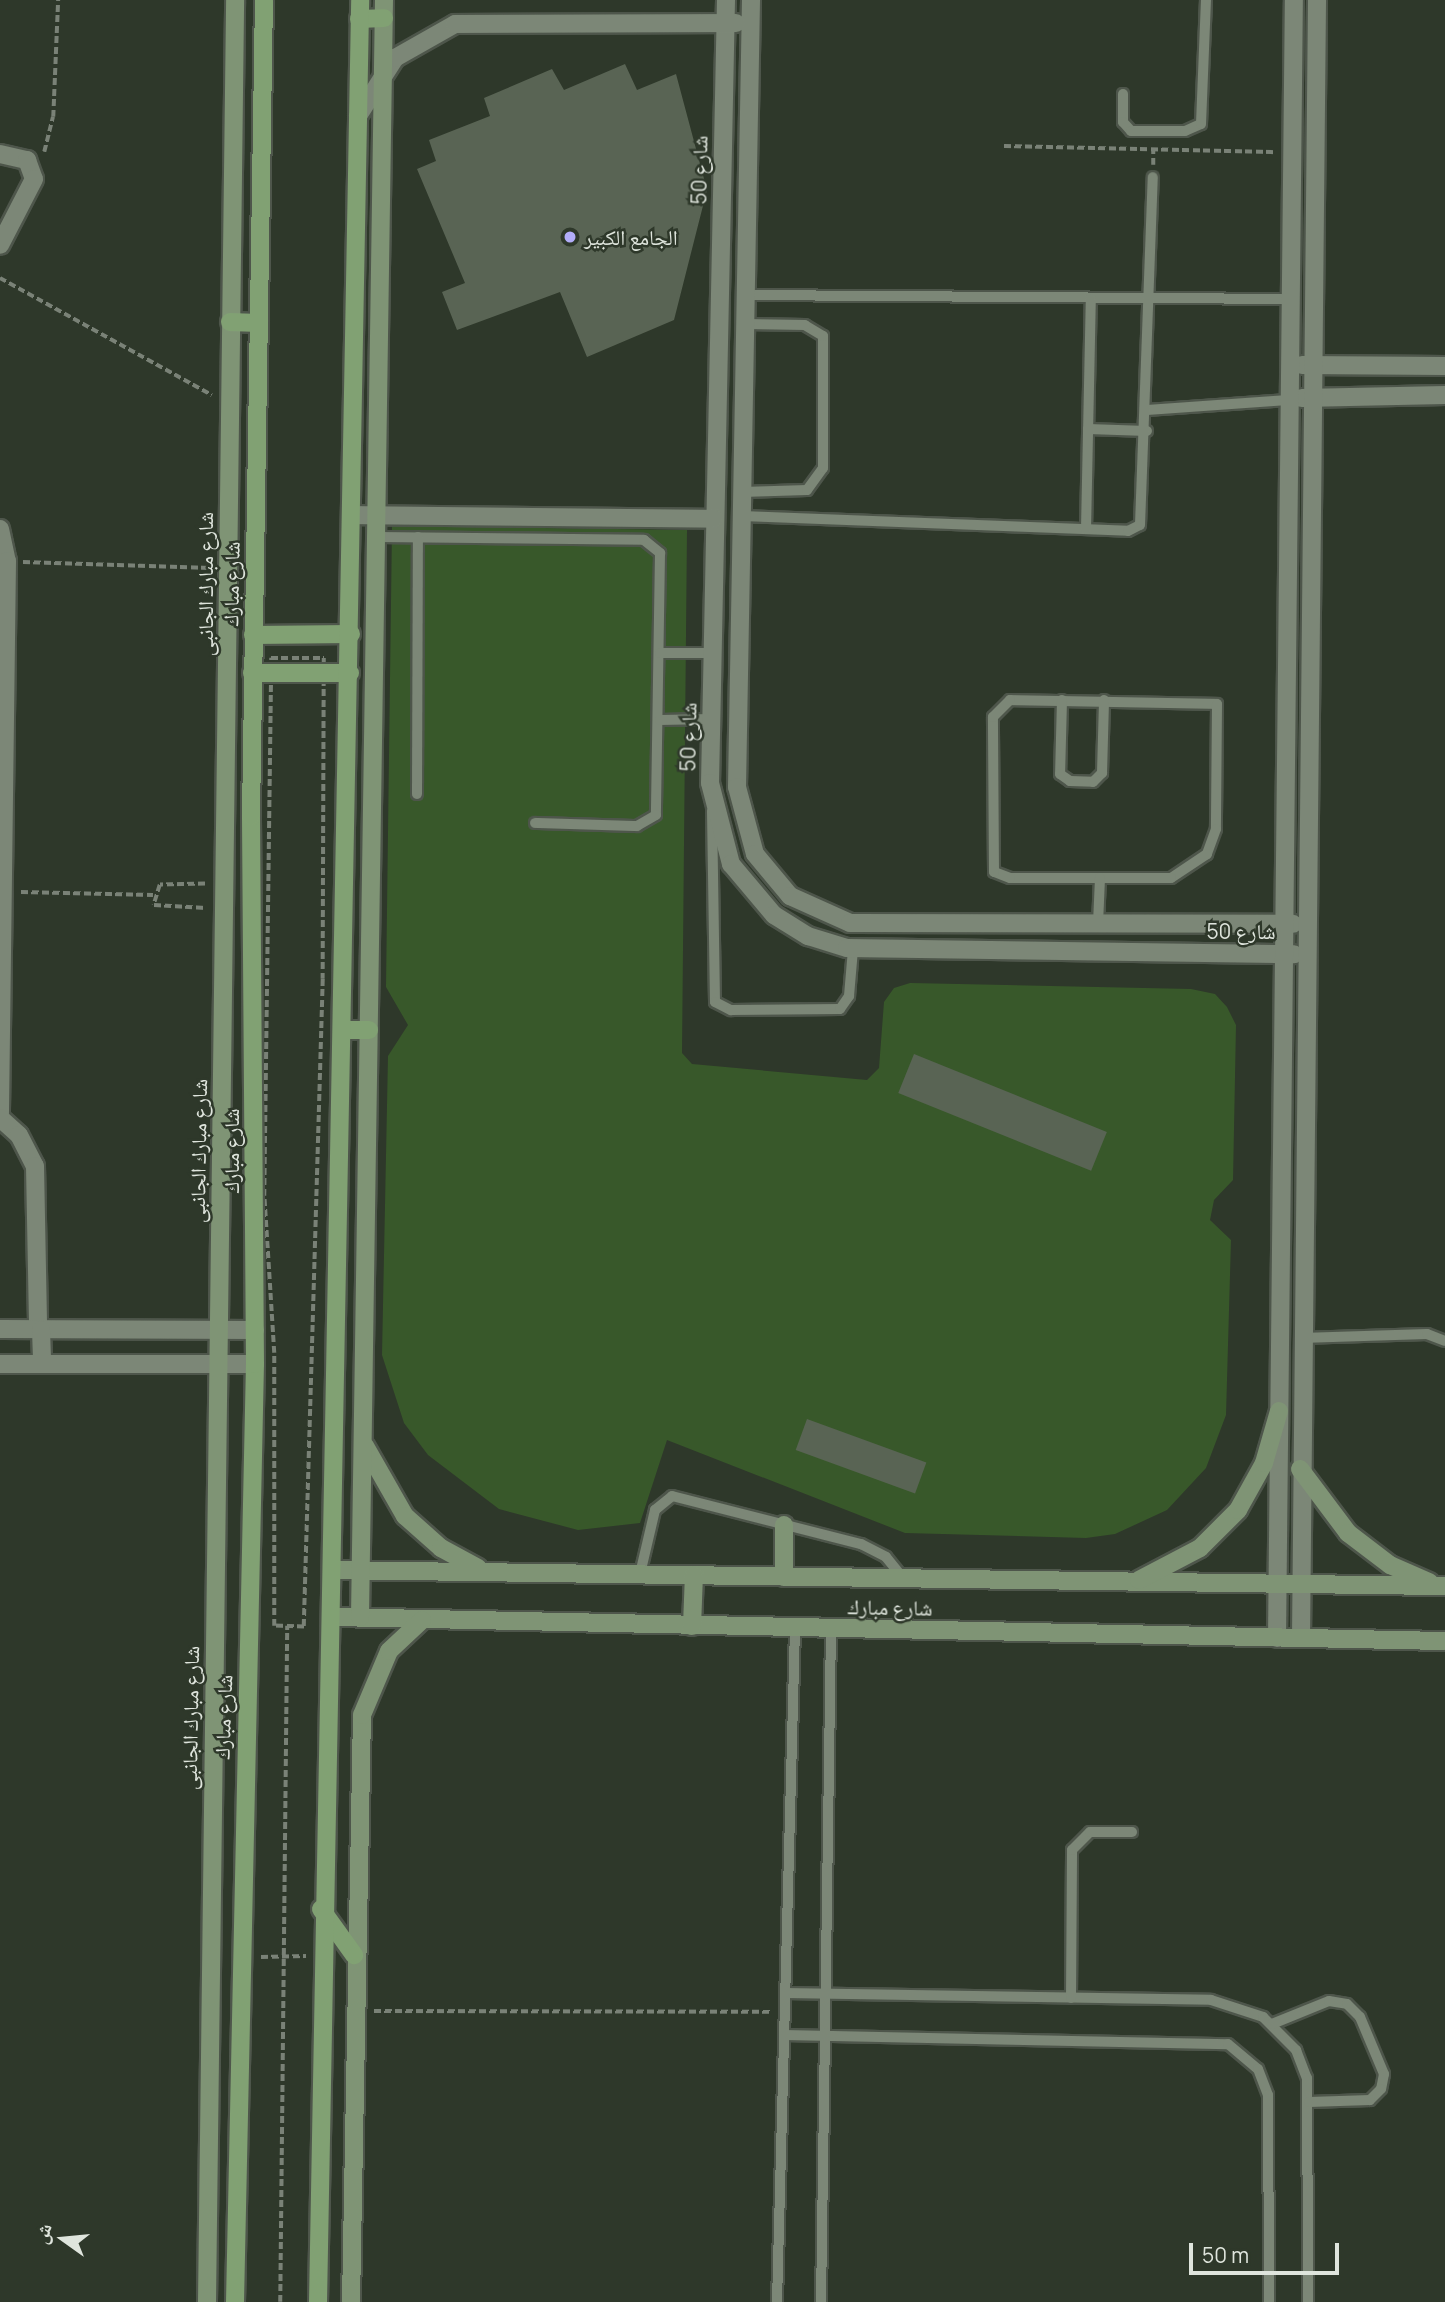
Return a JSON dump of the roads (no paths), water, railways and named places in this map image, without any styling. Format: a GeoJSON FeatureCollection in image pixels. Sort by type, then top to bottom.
{"type":"FeatureCollection","features":[{"type":"Feature","properties":{"kind":"main road","name":"شارع مبارك الجانبى"},"geometry":{"type":"LineString","coordinates":[[207,2302],[235,0]]}},
{"type":"Feature","properties":{"kind":"main road","name":"شارع مبارك"},"geometry":{"type":"LineString","coordinates":[[235,2302],[238,1957],[255,1364],[262,673],[253,635],[264,0]]}},
{"type":"Feature","properties":{"kind":"main road"},"geometry":{"type":"LineString","coordinates":[[318,2302],[321,1909],[334,1617],[360,0]]}},
{"type":"Feature","properties":{"kind":"main road"},"geometry":{"type":"LineString","coordinates":[[359,19],[384,9],[379,516],[360,1430],[360,1617]]}},
{"type":"Feature","properties":{"kind":"main road"},"geometry":{"type":"LineString","coordinates":[[230,322],[259,323]]}},
{"type":"Feature","properties":{"kind":"main road"},"geometry":{"type":"LineString","coordinates":[[253,635],[351,634]]}},
{"type":"Feature","properties":{"kind":"main road"},"geometry":{"type":"LineString","coordinates":[[262,673],[350,673]]}},
{"type":"Feature","properties":{"kind":"main road"},"geometry":{"type":"LineString","coordinates":[[344,1031],[369,1030]]}},
{"type":"Feature","properties":{"kind":"main road"},"geometry":{"type":"LineString","coordinates":[[1128,1583],[1178,1563],[1221,1530],[1253,1487],[1279,1411]]}},
{"type":"Feature","properties":{"kind":"main road"},"geometry":{"type":"LineString","coordinates":[[360,1430],[377,1476],[405,1516],[441,1548],[484,1571]]}},
{"type":"Feature","properties":{"kind":"main road"},"geometry":{"type":"LineString","coordinates":[[1300,1469],[1329,1514],[1368,1550],[1442,1586]]}},
{"type":"Feature","properties":{"kind":"main road"},"geometry":{"type":"LineString","coordinates":[[784,1525],[784,1577]]}},
{"type":"Feature","properties":{"kind":"main road","name":"شارع مبارك"},"geometry":{"type":"LineString","coordinates":[[334,1570],[1442,1586]]}},
{"type":"Feature","properties":{"kind":"main road"},"geometry":{"type":"LineString","coordinates":[[692,1626],[694,1575]]}},
{"type":"Feature","properties":{"kind":"main road","name":"شارع مبارك"},"geometry":{"type":"LineString","coordinates":[[334,1617],[1445,1641]]}},
{"type":"Feature","properties":{"kind":"main road"},"geometry":{"type":"LineString","coordinates":[[351,2302],[354,1955],[362,1715],[389,1651],[422,1620]]}},
{"type":"Feature","properties":{"kind":"main road"},"geometry":{"type":"LineString","coordinates":[[321,1909],[354,1955]]}},
{"type":"Feature","properties":{"kind":"street","name":"شارع 50"},"geometry":{"type":"LineString","coordinates":[[726,0],[711,719],[712,803],[731,864],[757,900],[808,936],[853,949],[1307,954]]}},
{"type":"Feature","properties":{"kind":"street","name":"شارع 50"},"geometry":{"type":"LineString","coordinates":[[751,0],[737,787],[755,854],[776,884],[818,913],[850,923],[1307,924]]}},
{"type":"Feature","properties":{"kind":"street"},"geometry":{"type":"LineString","coordinates":[[1277,1638],[1294,0]]}},
{"type":"Feature","properties":{"kind":"street"},"geometry":{"type":"LineString","coordinates":[[1301,1638],[1299,1411],[1307,954],[1317,0]]}},
{"type":"Feature","properties":{"kind":"street"},"geometry":{"type":"LineString","coordinates":[[358,116],[383,71],[423,37],[472,21],[750,24]]}},
{"type":"Feature","properties":{"kind":"street"},"geometry":{"type":"LineString","coordinates":[[0,154],[21,156],[33,172],[0,245]]}},
{"type":"Feature","properties":{"kind":"street"},"geometry":{"type":"LineString","coordinates":[[1289,365],[1445,366]]}},
{"type":"Feature","properties":{"kind":"street"},"geometry":{"type":"LineString","coordinates":[[1288,400],[1311,397],[1445,395]]}},
{"type":"Feature","properties":{"kind":"street"},"geometry":{"type":"LineString","coordinates":[[353,515],[714,519]]}},
{"type":"Feature","properties":{"kind":"street"},"geometry":{"type":"LineString","coordinates":[[0,529],[7,561],[5,892],[0,1116],[19,1135],[35,1166],[42,1364]]}},
{"type":"Feature","properties":{"kind":"street"},"geometry":{"type":"LineString","coordinates":[[713,555],[741,553]]}},
{"type":"Feature","properties":{"kind":"street"},"geometry":{"type":"LineString","coordinates":[[911,951],[912,925]]}},
{"type":"Feature","properties":{"kind":"street"},"geometry":{"type":"LineString","coordinates":[[0,1329],[255,1330]]}},
{"type":"Feature","properties":{"kind":"street"},"geometry":{"type":"LineString","coordinates":[[0,1364],[255,1364]]}},
{"type":"Feature","properties":{"kind":"street"},"geometry":{"type":"LineString","coordinates":[[1279,1411],[1299,1411]]}},
{"type":"Feature","properties":{"kind":"lane"},"geometry":{"type":"LineString","coordinates":[[1123,94],[1124,122],[1132,131],[1185,131],[1200,124],[1206,0]]}},
{"type":"Feature","properties":{"kind":"lane"},"geometry":{"type":"LineString","coordinates":[[742,516],[1128,531],[1140,525],[1147,431],[1153,177]]}},
{"type":"Feature","properties":{"kind":"lane"},"geometry":{"type":"LineString","coordinates":[[746,295],[1290,299]]}},
{"type":"Feature","properties":{"kind":"lane"},"geometry":{"type":"LineString","coordinates":[[1086,529],[1091,299]]}},
{"type":"Feature","properties":{"kind":"lane"},"geometry":{"type":"LineString","coordinates":[[742,492],[807,491],[823,468],[823,336],[805,325],[745,324]]}},
{"type":"Feature","properties":{"kind":"lane"},"geometry":{"type":"LineString","coordinates":[[1147,410],[1288,400]]}},
{"type":"Feature","properties":{"kind":"lane"},"geometry":{"type":"LineString","coordinates":[[1088,429],[1147,431]]}},
{"type":"Feature","properties":{"kind":"lane"},"geometry":{"type":"LineString","coordinates":[[378,537],[651,542],[661,561],[659,808],[652,821],[535,823]]}},
{"type":"Feature","properties":{"kind":"lane"},"geometry":{"type":"LineString","coordinates":[[417,794],[418,537]]}},
{"type":"Feature","properties":{"kind":"lane"},"geometry":{"type":"LineString","coordinates":[[660,653],[712,653]]}},
{"type":"Feature","properties":{"kind":"lane"},"geometry":{"type":"LineString","coordinates":[[1010,700],[1104,700],[1212,701],[1219,723],[1216,829],[1207,854],[1171,878],[1010,878],[991,865],[996,708],[1010,700]]}},
{"type":"Feature","properties":{"kind":"lane"},"geometry":{"type":"LineString","coordinates":[[1062,700],[1060,774],[1093,782],[1102,773],[1104,700]]}},
{"type":"Feature","properties":{"kind":"lane"},"geometry":{"type":"LineString","coordinates":[[660,719],[711,719]]}},
{"type":"Feature","properties":{"kind":"lane"},"geometry":{"type":"LineString","coordinates":[[712,803],[715,1002],[731,1010],[840,1009],[849,996],[853,949]]}},
{"type":"Feature","properties":{"kind":"lane"},"geometry":{"type":"LineString","coordinates":[[1098,924],[1100,878]]}},
{"type":"Feature","properties":{"kind":"lane"},"geometry":{"type":"LineString","coordinates":[[1301,1338],[1427,1334],[1445,1341]]}},
{"type":"Feature","properties":{"kind":"lane"},"geometry":{"type":"LineString","coordinates":[[640,1574],[655,1510],[666,1497],[874,1549],[903,1579]]}},
{"type":"Feature","properties":{"kind":"lane"},"geometry":{"type":"LineString","coordinates":[[777,2302],[795,1628]]}},
{"type":"Feature","properties":{"kind":"lane"},"geometry":{"type":"LineString","coordinates":[[821,2302],[831,1629]]}},
{"type":"Feature","properties":{"kind":"lane"},"geometry":{"type":"LineString","coordinates":[[1071,1998],[1072,1850],[1090,1832],[1132,1832]]}},
{"type":"Feature","properties":{"kind":"lane"},"geometry":{"type":"LineString","coordinates":[[785,1993],[1211,2000],[1246,2008],[1272,2024],[1304,2063],[1309,2102],[1308,2302]]}},
{"type":"Feature","properties":{"kind":"lane"},"geometry":{"type":"LineString","coordinates":[[1272,2024],[1329,2001],[1347,2004],[1360,2017],[1384,2074],[1381,2089],[1370,2100],[1309,2102]]}},
{"type":"Feature","properties":{"kind":"lane"},"geometry":{"type":"LineString","coordinates":[[784,2035],[1202,2039],[1239,2050],[1258,2069],[1268,2095],[1269,2302]]}},
{"type":"Feature","properties":{"kind":"place","name":"الجامع الكبير"},"geometry":{"type":"Point","coordinates":[570,237]}}]}
